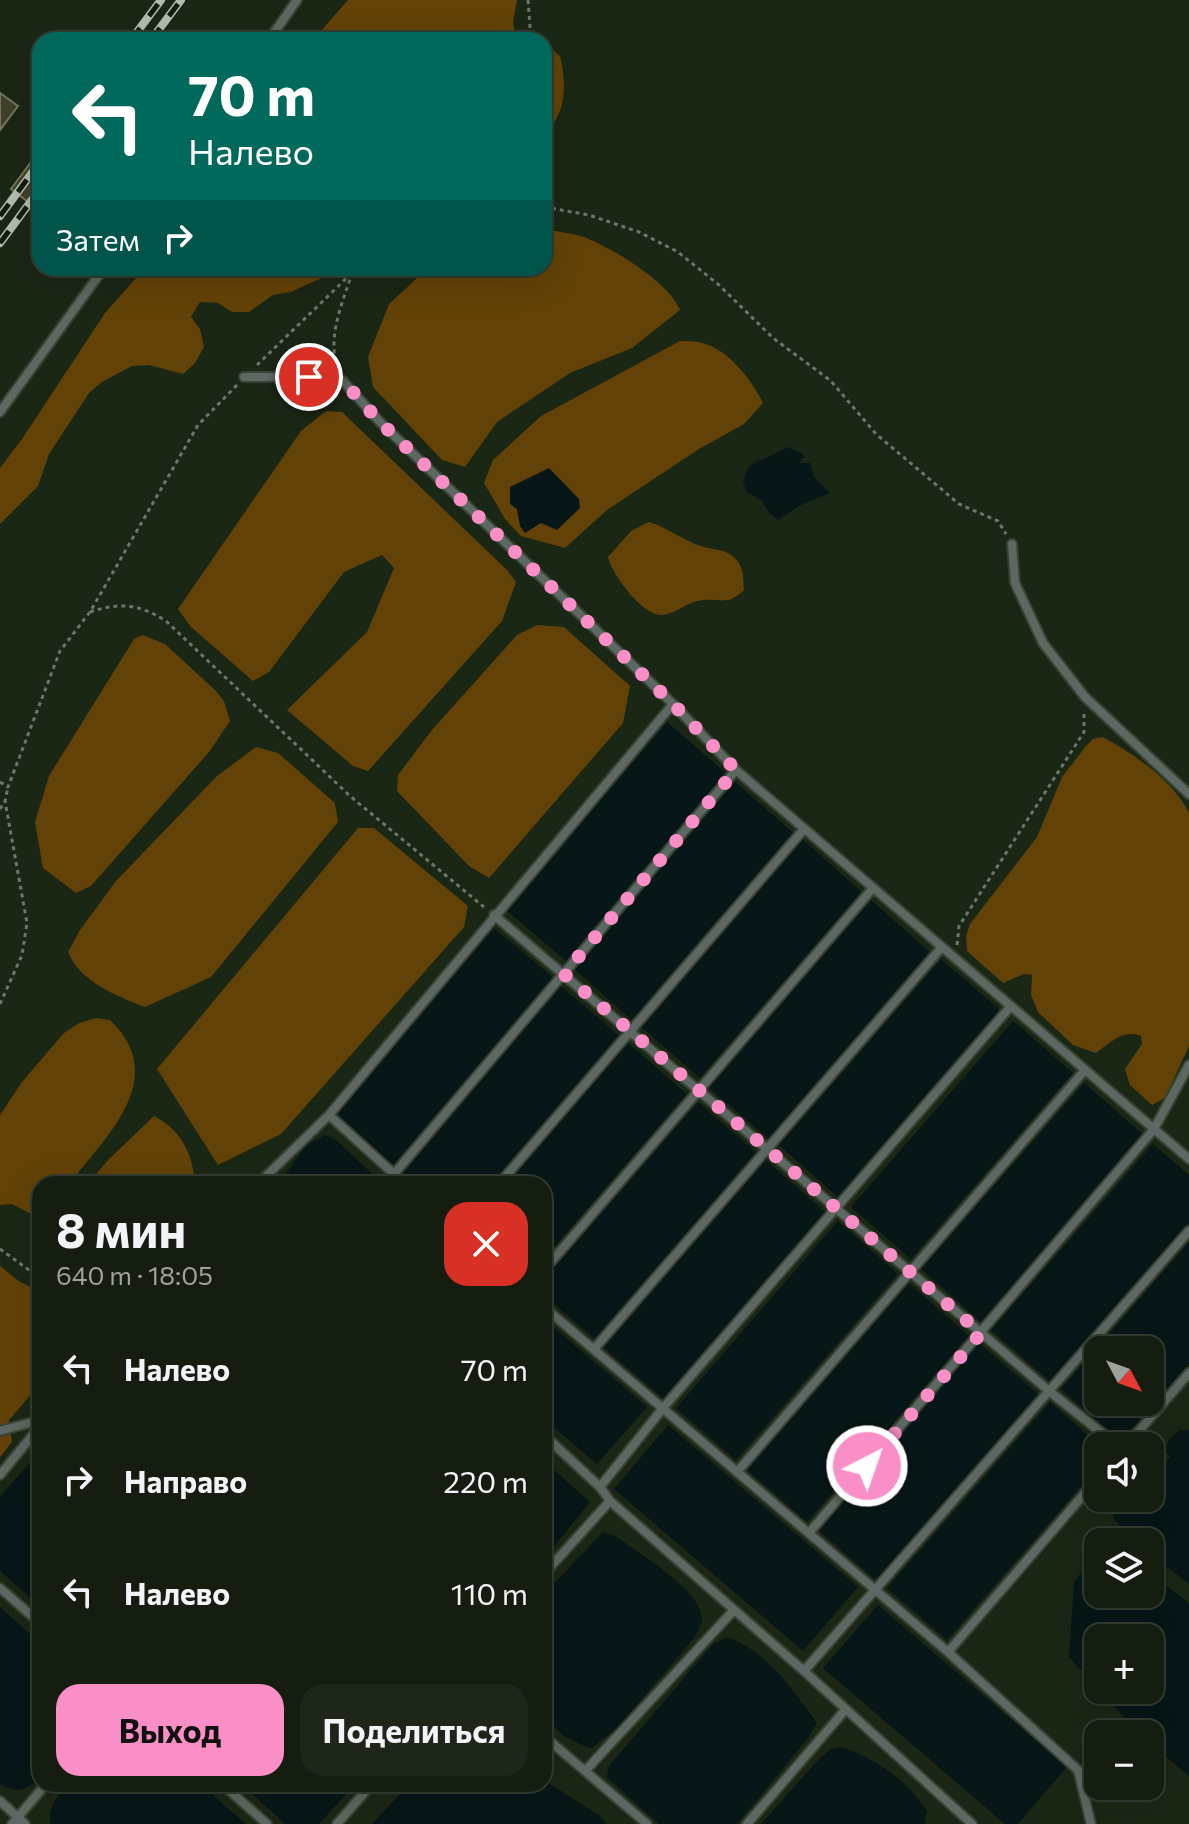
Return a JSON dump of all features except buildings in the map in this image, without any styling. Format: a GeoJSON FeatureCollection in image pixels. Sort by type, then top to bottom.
{"type":"FeatureCollection","features":[{"type":"Feature","properties":{"kind":"lane"},"geometry":{"type":"LineString","coordinates":[[275,32],[297,0]]}},
{"type":"Feature","properties":{"kind":"lane"},"geometry":{"type":"LineString","coordinates":[[0,412],[98,276]]}},
{"type":"Feature","properties":{"kind":"lane"},"geometry":{"type":"LineString","coordinates":[[244,377],[342,380],[380,422],[673,704],[736,770],[1189,1159]]}},
{"type":"Feature","properties":{"kind":"lane"},"geometry":{"type":"LineString","coordinates":[[1012,544],[1015,583],[1043,643],[1085,697],[1189,794]]}},
{"type":"Feature","properties":{"kind":"lane"},"geometry":{"type":"LineString","coordinates":[[266,1176],[329,1115],[673,704]]}},
{"type":"Feature","properties":{"kind":"lane"},"geometry":{"type":"LineString","coordinates":[[329,1115],[394,1174],[736,770]]}},
{"type":"Feature","properties":{"kind":"lane"},"geometry":{"type":"LineString","coordinates":[[506,1176],[804,829]]}},
{"type":"Feature","properties":{"kind":"lane"},"geometry":{"type":"LineString","coordinates":[[552,1261],[873,888]]}},
{"type":"Feature","properties":{"kind":"lane"},"geometry":{"type":"LineString","coordinates":[[494,915],[1100,1432]]}},
{"type":"Feature","properties":{"kind":"lane"},"geometry":{"type":"LineString","coordinates":[[594,1349],[942,947]]}},
{"type":"Feature","properties":{"kind":"lane"},"geometry":{"type":"LineString","coordinates":[[600,1487],[663,1408],[1011,1006]]}},
{"type":"Feature","properties":{"kind":"lane"},"geometry":{"type":"LineString","coordinates":[[809,1533],[1154,1129],[1189,1065]]}},
{"type":"Feature","properties":{"kind":"lane"},"geometry":{"type":"LineString","coordinates":[[737,1472],[1085,1070]]}},
{"type":"Feature","properties":{"kind":"lane"},"geometry":{"type":"LineString","coordinates":[[804,1671],[1189,1231]]}},
{"type":"Feature","properties":{"kind":"lane"},"geometry":{"type":"LineString","coordinates":[[552,1314],[948,1652],[1078,1770],[1091,1824]]}},
{"type":"Feature","properties":{"kind":"lane"},"geometry":{"type":"LineString","coordinates":[[1138,1432],[1189,1373]]}},
{"type":"Feature","properties":{"kind":"lane"},"geometry":{"type":"LineString","coordinates":[[0,1431],[32,1425]]}},
{"type":"Feature","properties":{"kind":"lane"},"geometry":{"type":"LineString","coordinates":[[0,1475],[32,1433]]}},
{"type":"Feature","properties":{"kind":"lane"},"geometry":{"type":"LineString","coordinates":[[552,1442],[600,1487],[610,1501],[972,1824]]}},
{"type":"Feature","properties":{"kind":"lane"},"geometry":{"type":"LineString","coordinates":[[948,1652],[1084,1494]]}},
{"type":"Feature","properties":{"kind":"lane"},"geometry":{"type":"LineString","coordinates":[[552,1565],[610,1501]]}},
{"type":"Feature","properties":{"kind":"lane"},"geometry":{"type":"LineString","coordinates":[[0,1588],[32,1616]]}},
{"type":"Feature","properties":{"kind":"lane"},"geometry":{"type":"LineString","coordinates":[[586,1770],[734,1610]]}},
{"type":"Feature","properties":{"kind":"lane"},"geometry":{"type":"LineString","coordinates":[[747,1824],[846,1709]]}},
{"type":"Feature","properties":{"kind":"lane"},"geometry":{"type":"LineString","coordinates":[[552,1742],[647,1824]]}},
{"type":"Feature","properties":{"kind":"lane"},"geometry":{"type":"LineString","coordinates":[[0,1801],[18,1822],[40,1792]]}},
{"type":"Feature","properties":{"kind":"lane"},"geometry":{"type":"LineString","coordinates":[[231,1792],[267,1824]]}},
{"type":"Feature","properties":{"kind":"lane"},"geometry":{"type":"LineString","coordinates":[[337,1824],[365,1792]]}},
{"type":"Feature","properties":{"kind":"lane"},"geometry":{"type":"LineString","coordinates":[[957,1824],[964,1816]]}},
{"type":"Feature","properties":{"kind":"path"},"geometry":{"type":"LineString","coordinates":[[528,0],[530,32]]}},
{"type":"Feature","properties":{"kind":"path"},"geometry":{"type":"LineString","coordinates":[[552,208],[589,215],[639,232],[678,252],[719,285],[773,338],[831,381],[876,434],[959,504],[998,521],[1012,544]]}},
{"type":"Feature","properties":{"kind":"path"},"geometry":{"type":"LineString","coordinates":[[0,809],[60,651],[90,612],[198,425],[348,276]]}},
{"type":"Feature","properties":{"kind":"path"},"geometry":{"type":"LineString","coordinates":[[342,380],[333,354],[336,322],[351,276]]}},
{"type":"Feature","properties":{"kind":"path"},"geometry":{"type":"LineString","coordinates":[[90,612],[112,604],[129,606],[153,613],[166,621],[350,796],[494,915]]}},
{"type":"Feature","properties":{"kind":"path"},"geometry":{"type":"LineString","coordinates":[[956,959],[959,926],[1084,732],[1085,697]]}},
{"type":"Feature","properties":{"kind":"path"},"geometry":{"type":"LineString","coordinates":[[0,782],[8,787]]}},
{"type":"Feature","properties":{"kind":"path"},"geometry":{"type":"LineString","coordinates":[[0,1004],[22,955],[27,923],[5,801]]}},
{"type":"Feature","properties":{"kind":"path"},"geometry":{"type":"LineString","coordinates":[[0,1249],[32,1272]]}},
{"type":"Feature","properties":{"kind":"shaded area"},"geometry":{"type":"Polygon","coordinates":[[[348,0],[517,0],[515,32],[320,32],[348,0]]]}},
{"type":"Feature","properties":{"kind":"shaded area"},"geometry":{"type":"Polygon","coordinates":[[[552,50],[560,56],[563,75],[564,94],[552,125],[552,50]]]}},
{"type":"Feature","properties":{"kind":"shaded area"},"geometry":{"type":"Polygon","coordinates":[[[552,231],[581,236],[622,256],[664,288],[680,310],[632,348],[570,373],[497,422],[465,467],[442,460],[373,387],[368,357],[389,304],[419,276],[552,276],[552,231]]]}},
{"type":"Feature","properties":{"kind":"shaded area"},"geometry":{"type":"Polygon","coordinates":[[[138,276],[326,276],[291,292],[273,295],[249,312],[232,312],[218,303],[200,302],[191,317],[200,329],[204,347],[195,363],[183,374],[149,365],[132,366],[102,382],[89,393],[49,454],[38,486],[0,524],[0,468],[105,313],[138,276]]]}},
{"type":"Feature","properties":{"kind":"shaded area"},"geometry":{"type":"Polygon","coordinates":[[[680,341],[703,343],[723,353],[746,376],[763,403],[744,424],[699,449],[607,510],[565,548],[521,536],[505,519],[484,483],[493,460],[541,416],[680,341]]]}},
{"type":"Feature","properties":{"kind":"shaded area"},"geometry":{"type":"Polygon","coordinates":[[[326,411],[342,412],[516,582],[502,621],[368,771],[353,766],[287,710],[367,632],[394,568],[382,555],[344,572],[269,672],[253,681],[191,627],[178,609],[301,431],[326,411]]]}},
{"type":"Feature","properties":{"kind":"shaded area"},"geometry":{"type":"Polygon","coordinates":[[[789,447],[803,454],[799,463],[810,463],[814,477],[830,493],[801,505],[778,520],[762,501],[747,492],[743,482],[752,464],[789,447]]]}},
{"type":"Feature","properties":{"kind":"shaded area"},"geometry":{"type":"Polygon","coordinates":[[[549,468],[579,499],[580,508],[557,530],[541,523],[525,533],[520,526],[517,509],[510,504],[510,487],[549,468]]]}},
{"type":"Feature","properties":{"kind":"shaded area"},"geometry":{"type":"Polygon","coordinates":[[[649,522],[732,556],[742,570],[744,590],[732,599],[697,601],[662,615],[646,609],[622,584],[608,557],[631,531],[649,522]]]}},
{"type":"Feature","properties":{"kind":"shaded area"},"geometry":{"type":"Polygon","coordinates":[[[537,625],[564,627],[630,686],[623,723],[489,878],[469,866],[397,791],[398,775],[432,730],[517,635],[537,625]]]}},
{"type":"Feature","properties":{"kind":"shaded area"},"geometry":{"type":"Polygon","coordinates":[[[143,635],[165,644],[215,690],[224,701],[230,721],[209,752],[91,886],[76,893],[43,868],[35,822],[49,776],[134,639],[143,635]]]}},
{"type":"Feature","properties":{"kind":"shaded area"},"geometry":{"type":"Polygon","coordinates":[[[667,722],[727,774],[567,962],[506,910],[667,722]]]}},
{"type":"Feature","properties":{"kind":"shaded area"},"geometry":{"type":"Polygon","coordinates":[[[1103,737],[1163,779],[1189,813],[1189,1046],[1165,1098],[1152,1105],[1130,1085],[1125,1069],[1142,1044],[1141,1036],[1128,1034],[1096,1053],[1073,1045],[1038,1012],[1031,995],[1032,975],[1024,974],[1003,983],[967,951],[966,936],[970,924],[1037,837],[1062,777],[1093,739],[1103,737]]]}},
{"type":"Feature","properties":{"kind":"shaded area"},"geometry":{"type":"Polygon","coordinates":[[[256,747],[278,753],[335,803],[338,822],[211,977],[145,1007],[111,993],[90,980],[68,952],[80,930],[116,881],[217,776],[256,747]]]}},
{"type":"Feature","properties":{"kind":"shaded area"},"geometry":{"type":"Polygon","coordinates":[[[735,782],[795,834],[633,1021],[573,968],[735,782]]]}},
{"type":"Feature","properties":{"kind":"shaded area"},"geometry":{"type":"Polygon","coordinates":[[[358,828],[374,828],[468,906],[464,927],[281,1134],[218,1165],[157,1069],[358,828]]]}},
{"type":"Feature","properties":{"kind":"shaded area"},"geometry":{"type":"Polygon","coordinates":[[[802,839],[862,892],[700,1078],[640,1026],[802,839]]]}},
{"type":"Feature","properties":{"kind":"shaded area"},"geometry":{"type":"Polygon","coordinates":[[[871,900],[931,953],[769,1139],[708,1087],[871,900]]]}},
{"type":"Feature","properties":{"kind":"shaded area"},"geometry":{"type":"Polygon","coordinates":[[[494,928],[555,979],[395,1168],[334,1116],[494,928]]]}},
{"type":"Feature","properties":{"kind":"shaded area"},"geometry":{"type":"Polygon","coordinates":[[[941,959],[1001,1011],[839,1198],[779,1145],[941,959]]]}},
{"type":"Feature","properties":{"kind":"shaded area"},"geometry":{"type":"Polygon","coordinates":[[[561,986],[622,1038],[502,1176],[404,1176],[399,1172],[561,986]]]}},
{"type":"Feature","properties":{"kind":"shaded area"},"geometry":{"type":"Polygon","coordinates":[[[96,1018],[110,1020],[127,1042],[135,1063],[134,1085],[126,1106],[76,1176],[32,1176],[32,1214],[12,1204],[0,1205],[0,1115],[22,1082],[64,1033],[79,1023],[96,1018]]]}},
{"type":"Feature","properties":{"kind":"shaded area"},"geometry":{"type":"Polygon","coordinates":[[[1013,1021],[1073,1073],[911,1259],[851,1207],[1013,1021]]]}},
{"type":"Feature","properties":{"kind":"shaded area"},"geometry":{"type":"Polygon","coordinates":[[[627,1042],[687,1094],[552,1250],[552,1176],[511,1176],[627,1042]]]}},
{"type":"Feature","properties":{"kind":"shaded area"},"geometry":{"type":"Polygon","coordinates":[[[1084,1083],[1144,1135],[981,1322],[921,1269],[1084,1083]]]}},
{"type":"Feature","properties":{"kind":"shaded area"},"geometry":{"type":"Polygon","coordinates":[[[698,1102],[758,1154],[596,1340],[552,1302],[552,1270],[698,1102]]]}},
{"type":"Feature","properties":{"kind":"shaded area"},"geometry":{"type":"Polygon","coordinates":[[[154,1116],[179,1136],[189,1153],[194,1176],[95,1176],[154,1116]]]}},
{"type":"Feature","properties":{"kind":"shaded area"},"geometry":{"type":"Polygon","coordinates":[[[325,1135],[336,1140],[374,1176],[284,1176],[306,1146],[325,1135]]]}},
{"type":"Feature","properties":{"kind":"shaded area"},"geometry":{"type":"Polygon","coordinates":[[[1153,1144],[1189,1175],[1189,1224],[1091,1336],[1084,1336],[1084,1344],[1051,1382],[991,1330],[1153,1144]]]}},
{"type":"Feature","properties":{"kind":"shaded area"},"geometry":{"type":"Polygon","coordinates":[[[766,1160],[826,1213],[664,1399],[603,1347],[766,1160]]]}},
{"type":"Feature","properties":{"kind":"shaded area"},"geometry":{"type":"Polygon","coordinates":[[[838,1221],[898,1274],[736,1460],[676,1408],[838,1221]]]}},
{"type":"Feature","properties":{"kind":"shaded area"},"geometry":{"type":"Polygon","coordinates":[[[1189,1242],[1189,1364],[1164,1392],[1164,1336],[1107,1336],[1189,1242]]]}},
{"type":"Feature","properties":{"kind":"shaded area"},"geometry":{"type":"Polygon","coordinates":[[[0,1266],[32,1287],[32,1393],[9,1420],[12,1442],[0,1457],[0,1266]]]}},
{"type":"Feature","properties":{"kind":"shaded area"},"geometry":{"type":"Polygon","coordinates":[[[909,1283],[969,1336],[807,1522],[747,1470],[909,1283]]]}},
{"type":"Feature","properties":{"kind":"shaded area"},"geometry":{"type":"Polygon","coordinates":[[[552,1326],[647,1407],[597,1464],[552,1426],[552,1326]]]}},
{"type":"Feature","properties":{"kind":"shaded area"},"geometry":{"type":"Polygon","coordinates":[[[979,1343],[1039,1395],[877,1581],[817,1529],[979,1343]]]}},
{"type":"Feature","properties":{"kind":"shaded area"},"geometry":{"type":"Polygon","coordinates":[[[1084,1363],[1084,1409],[1061,1389],[1084,1363]]]}},
{"type":"Feature","properties":{"kind":"shaded area"},"geometry":{"type":"Polygon","coordinates":[[[1050,1402],[1084,1432],[1084,1483],[947,1640],[887,1588],[1050,1402]]]}},
{"type":"Feature","properties":{"kind":"shaded area"},"geometry":{"type":"Polygon","coordinates":[[[1092,1416],[1143,1416],[1129,1432],[1111,1432],[1092,1416]]]}},
{"type":"Feature","properties":{"kind":"shaded area"},"geometry":{"type":"Polygon","coordinates":[[[668,1425],[858,1587],[803,1651],[614,1489],[668,1425]]]}},
{"type":"Feature","properties":{"kind":"shaded area"},"geometry":{"type":"Polygon","coordinates":[[[1180,1430],[1189,1430],[1189,1584],[1164,1565],[1164,1528],[1123,1528],[1113,1518],[1113,1512],[1164,1512],[1164,1463],[1171,1457],[1164,1451],[1169,1440],[1180,1430]]]}},
{"type":"Feature","properties":{"kind":"shaded area"},"geometry":{"type":"Polygon","coordinates":[[[32,1460],[32,1599],[0,1571],[0,1497],[32,1460]]]}},
{"type":"Feature","properties":{"kind":"shaded area"},"geometry":{"type":"Polygon","coordinates":[[[552,1468],[590,1502],[552,1549],[552,1468]]]}},
{"type":"Feature","properties":{"kind":"shaded area"},"geometry":{"type":"Polygon","coordinates":[[[603,1532],[617,1537],[681,1585],[699,1608],[702,1619],[695,1637],[617,1728],[592,1748],[564,1736],[552,1725],[552,1586],[603,1532]]]}},
{"type":"Feature","properties":{"kind":"shaded area"},"geometry":{"type":"Polygon","coordinates":[[[1084,1569],[1084,1608],[1164,1608],[1164,1584],[1189,1603],[1189,1776],[1164,1755],[1164,1720],[1127,1720],[1112,1704],[1164,1704],[1164,1624],[1084,1624],[1084,1674],[1069,1657],[1074,1582],[1084,1569]]]}},
{"type":"Feature","properties":{"kind":"shaded area"},"geometry":{"type":"Polygon","coordinates":[[[878,1605],[1067,1767],[1018,1824],[1005,1824],[823,1668],[878,1605]]]}},
{"type":"Feature","properties":{"kind":"shaded area"},"geometry":{"type":"Polygon","coordinates":[[[0,1607],[32,1636],[32,1783],[21,1790],[0,1784],[0,1607]]]}},
{"type":"Feature","properties":{"kind":"shaded area"},"geometry":{"type":"Polygon","coordinates":[[[728,1637],[768,1662],[817,1723],[737,1824],[659,1824],[607,1777],[609,1766],[713,1644],[728,1637]]]}},
{"type":"Feature","properties":{"kind":"shaded area"},"geometry":{"type":"Polygon","coordinates":[[[843,1747],[868,1758],[901,1781],[927,1811],[925,1824],[761,1824],[819,1759],[831,1749],[843,1747]]]}},
{"type":"Feature","properties":{"kind":"shaded area"},"geometry":{"type":"Polygon","coordinates":[[[552,1785],[600,1816],[607,1824],[372,1824],[402,1792],[552,1792],[552,1785]]]}},
{"type":"Feature","properties":{"kind":"shaded area"},"geometry":{"type":"Polygon","coordinates":[[[62,1792],[209,1792],[246,1824],[51,1824],[50,1813],[62,1792]]]}},
{"type":"Feature","properties":{"kind":"shaded area"},"geometry":{"type":"Polygon","coordinates":[[[251,1792],[348,1792],[319,1824],[285,1824],[251,1792]]]}},
{"type":"Feature","properties":{"kind":"railway"},"geometry":{"type":"LineString","coordinates":[[137,32],[161,0]]}},
{"type":"Feature","properties":{"kind":"railway"},"geometry":{"type":"LineString","coordinates":[[157,32],[181,0]]}},
{"type":"Feature","properties":{"kind":"railway"},"geometry":{"type":"LineString","coordinates":[[0,216],[32,173]]}},
{"type":"Feature","properties":{"kind":"railway"},"geometry":{"type":"LineString","coordinates":[[0,243],[32,200]]}},
{"type":"Feature","properties":{"kind":"route"},"geometry":{"type":"LineString","coordinates":[[309,377],[342,380],[380,422],[673,704],[736,770],[564,974],[981,1333],[867,1466]]}}]}
